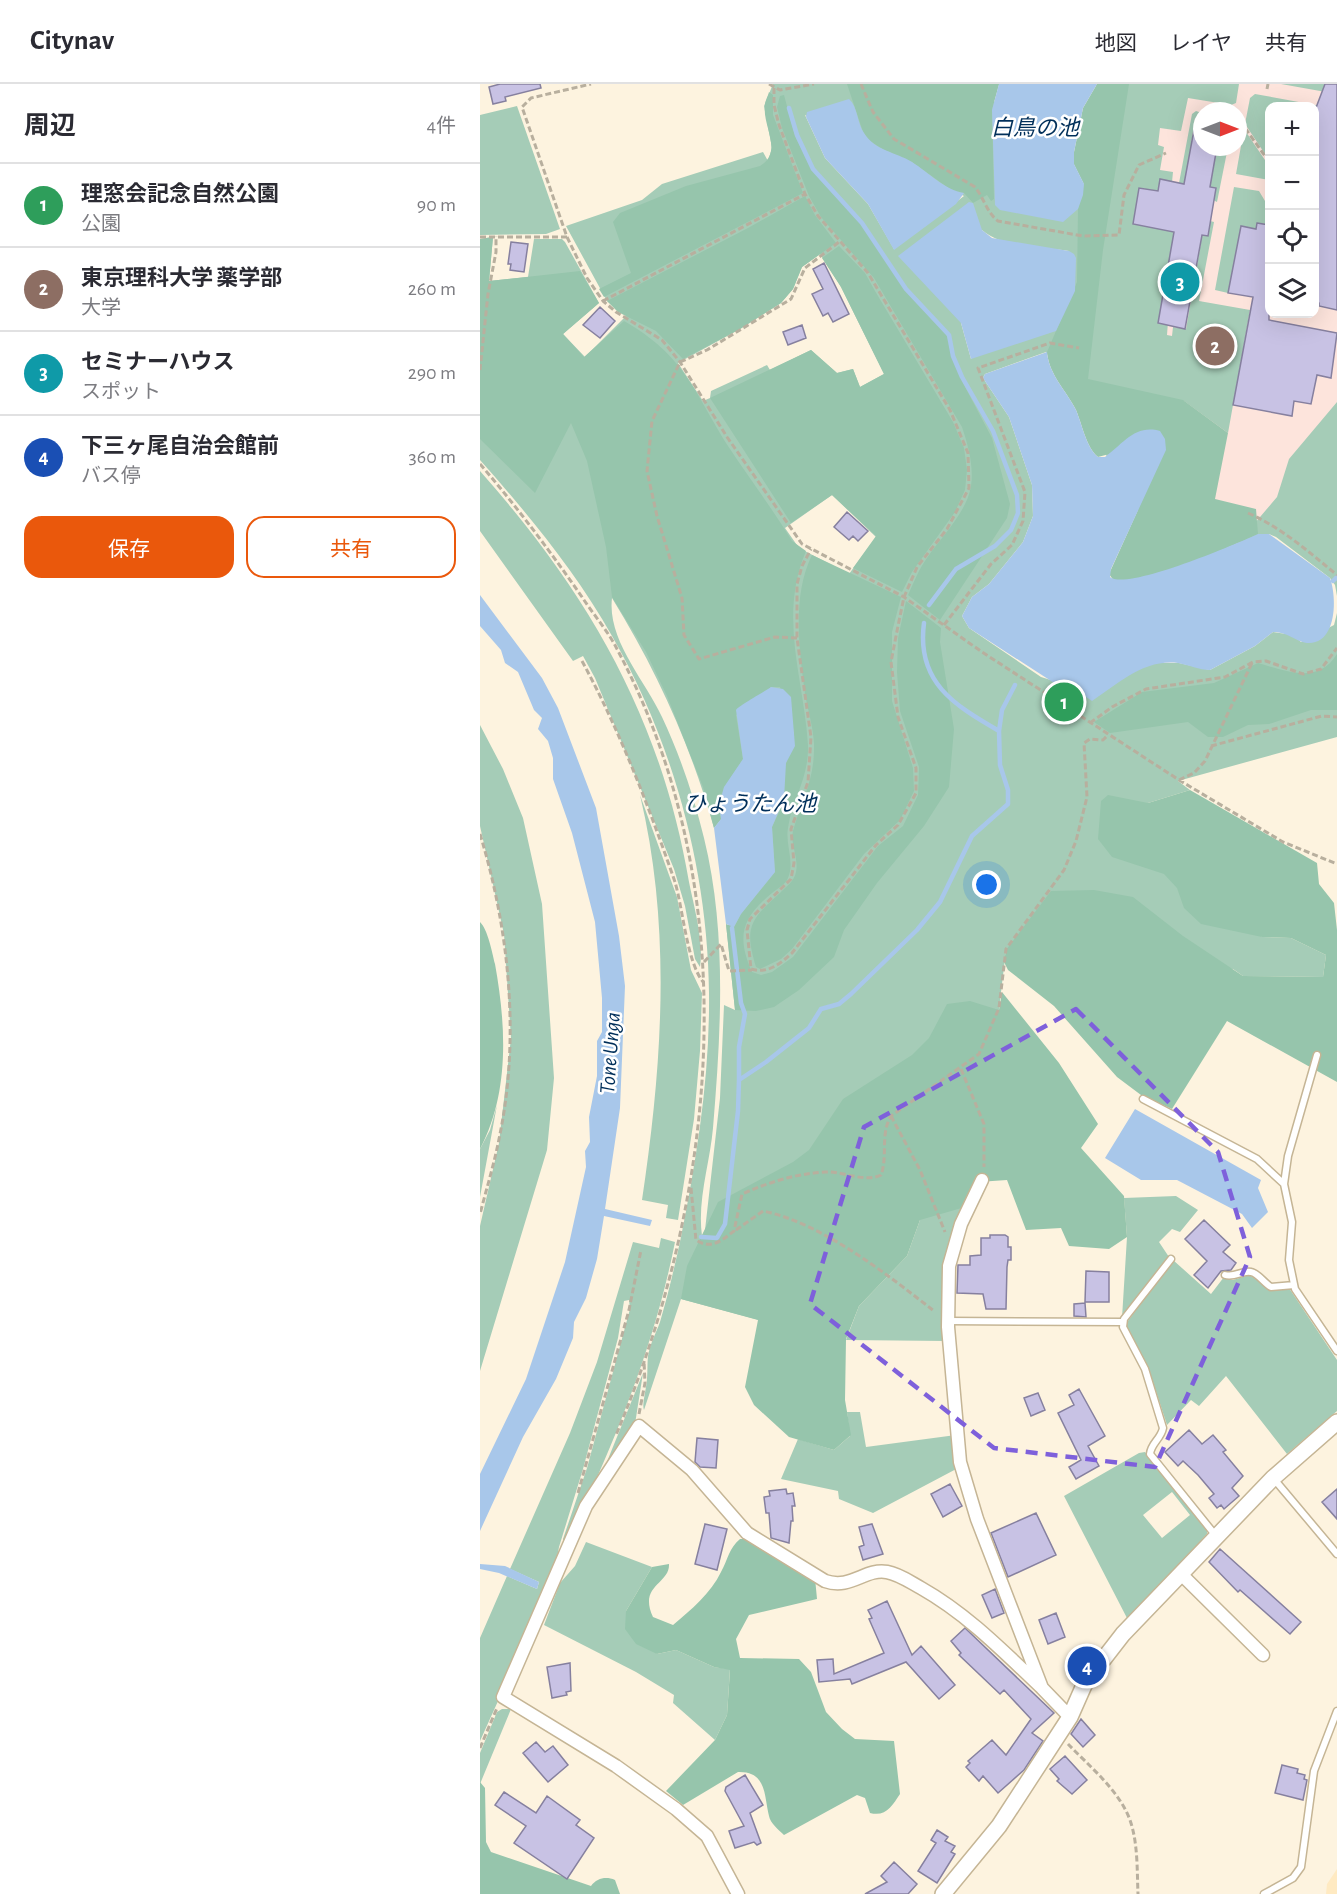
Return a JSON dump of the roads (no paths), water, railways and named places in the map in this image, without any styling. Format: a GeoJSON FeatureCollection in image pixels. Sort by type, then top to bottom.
{"type":"FeatureCollection","features":[{"type":"Feature","properties":{"kind":"street"},"geometry":{"type":"LineString","coordinates":[[982,1180],[961,1224],[951,1254],[948,1321],[960,1462],[977,1519],[1041,1688]]}},
{"type":"Feature","properties":{"kind":"street"},"geometry":{"type":"LineString","coordinates":[[950,1891],[999,1827],[1070,1717],[1085,1683],[1102,1659],[1273,1478],[1337,1422]]}},
{"type":"Feature","properties":{"kind":"street"},"geometry":{"type":"LineString","coordinates":[[738,1894],[707,1836],[676,1809],[616,1766],[503,1697],[586,1506],[639,1426],[692,1470],[747,1533],[825,1581],[837,1585],[886,1571],[899,1576],[968,1618],[1070,1717]]}},
{"type":"Feature","properties":{"kind":"street"},"geometry":{"type":"LineString","coordinates":[[1181,1574],[1263,1655]]}},
{"type":"Feature","properties":{"kind":"lane"},"geometry":{"type":"LineString","coordinates":[[1317,1055],[1288,1156],[1284,1184],[1293,1222],[1289,1260],[1294,1285],[1337,1351]]}},
{"type":"Feature","properties":{"kind":"lane"},"geometry":{"type":"LineString","coordinates":[[1143,1099],[1257,1159],[1284,1184]]}},
{"type":"Feature","properties":{"kind":"lane"},"geometry":{"type":"LineString","coordinates":[[1171,1259],[1123,1322],[1123,1327],[1145,1369],[1163,1428],[1161,1436],[1150,1448],[1150,1454],[1217,1537]]}},
{"type":"Feature","properties":{"kind":"lane"},"geometry":{"type":"LineString","coordinates":[[1225,1275],[1254,1272],[1271,1287],[1294,1285]]}},
{"type":"Feature","properties":{"kind":"lane"},"geometry":{"type":"LineString","coordinates":[[948,1321],[1123,1322]]}},
{"type":"Feature","properties":{"kind":"lane"},"geometry":{"type":"LineString","coordinates":[[1273,1478],[1337,1554]]}},
{"type":"Feature","properties":{"kind":"lane"},"geometry":{"type":"LineString","coordinates":[[1264,1894],[1293,1878],[1301,1867],[1314,1771],[1337,1711]]}},
{"type":"Feature","properties":{"kind":"water","name":"白鳥の池"},"geometry":{"type":"Polygon","coordinates":[[[999,84],[1097,84],[1083,108],[1074,152],[1074,164],[1084,184],[1083,195],[1078,209],[1063,222],[1000,210],[995,205],[992,110],[999,84]]]}},
{"type":"Feature","properties":{"kind":"water"},"geometry":{"type":"Polygon","coordinates":[[[849,99],[854,106],[862,129],[874,144],[912,162],[950,188],[964,193],[956,204],[894,250],[868,204],[825,158],[806,117],[807,112],[849,99]]]}},
{"type":"Feature","properties":{"kind":"water"},"geometry":{"type":"Polygon","coordinates":[[[969,202],[973,203],[982,230],[992,238],[1069,251],[1076,258],[1075,291],[1056,331],[971,359],[961,323],[898,256],[969,202]]]}},
{"type":"Feature","properties":{"kind":"water"},"geometry":{"type":"Polygon","coordinates":[[[1047,352],[1054,375],[1076,410],[1087,441],[1098,457],[1105,457],[1130,436],[1143,430],[1160,431],[1165,439],[1166,450],[1111,569],[1110,577],[1120,580],[1137,578],[1182,565],[1258,534],[1269,534],[1330,578],[1334,607],[1333,618],[1325,636],[1309,643],[1273,632],[1255,646],[1210,670],[1178,663],[1154,665],[1132,674],[1092,701],[1070,686],[1065,690],[969,628],[962,616],[972,597],[989,584],[1023,542],[1033,516],[1032,485],[1009,417],[983,378],[985,374],[1047,352]]]}},
{"type":"Feature","properties":{"kind":"water","name":"Tone Unga"},"geometry":{"type":"Polygon","coordinates":[[[480,595],[542,678],[558,708],[596,808],[619,936],[625,986],[620,1108],[605,1209],[652,1220],[650,1226],[604,1216],[597,1259],[586,1298],[574,1322],[573,1338],[556,1379],[523,1437],[480,1531],[480,1474],[526,1379],[565,1262],[586,1167],[585,1151],[590,1142],[589,1117],[597,1076],[597,1041],[602,1032],[602,998],[595,922],[572,833],[553,779],[553,758],[548,741],[538,729],[542,718],[534,710],[518,672],[505,663],[501,650],[480,626],[480,595]]]}},
{"type":"Feature","properties":{"kind":"water","name":"ひょうたん池"},"geometry":{"type":"Polygon","coordinates":[[[771,687],[783,689],[791,697],[795,746],[786,763],[784,799],[772,827],[775,872],[741,914],[734,927],[726,924],[714,828],[721,819],[719,805],[724,787],[743,759],[736,710],[771,687]]]}},
{"type":"Feature","properties":{"kind":"water"},"geometry":{"type":"Polygon","coordinates":[[[1135,1109],[1261,1180],[1258,1188],[1268,1212],[1252,1228],[1242,1214],[1177,1180],[1141,1180],[1105,1158],[1135,1109]]]}},
{"type":"Feature","properties":{"kind":"water"},"geometry":{"type":"Polygon","coordinates":[[[480,1564],[505,1566],[539,1582],[537,1589],[499,1573],[480,1569],[480,1564]]]}},
{"type":"Feature","properties":{"kind":"waterway"},"geometry":{"type":"LineString","coordinates":[[789,108],[797,135],[813,169],[862,223],[906,289],[949,335],[953,356],[962,377],[993,431],[1017,495],[1018,513],[1011,530],[995,546],[956,569],[929,605]]}},
{"type":"Feature","properties":{"kind":"waterway"},"geometry":{"type":"LineString","coordinates":[[1333,581],[1337,577]]}},
{"type":"Feature","properties":{"kind":"waterway"},"geometry":{"type":"LineString","coordinates":[[701,1237],[717,1238],[725,1224],[738,1111],[739,1080],[809,1028],[821,1009],[839,1004],[851,994],[917,930],[940,902],[972,836],[1008,804],[1008,790],[1000,765],[999,731],[953,701],[932,676],[923,644],[924,623]]}},
{"type":"Feature","properties":{"kind":"waterway"},"geometry":{"type":"LineString","coordinates":[[999,731],[1002,710],[1015,685]]}},
{"type":"Feature","properties":{"kind":"waterway"},"geometry":{"type":"LineString","coordinates":[[732,928],[741,1003],[745,1014],[739,1047],[739,1080]]}},
{"type":"Feature","properties":{"kind":"place","name":"セミナーハウス"},"geometry":{"type":"Point","coordinates":[1180,282]}},
{"type":"Feature","properties":{"kind":"place","name":"東京理科大学 薬学部"},"geometry":{"type":"Point","coordinates":[1215,346]}},
{"type":"Feature","properties":{"kind":"place","name":"理窓会記念自然公園"},"geometry":{"type":"Point","coordinates":[1064,702]}},
{"type":"Feature","properties":{"kind":"place","name":"下三ヶ尾自治会館前"},"geometry":{"type":"Point","coordinates":[1087,1666]}}]}
